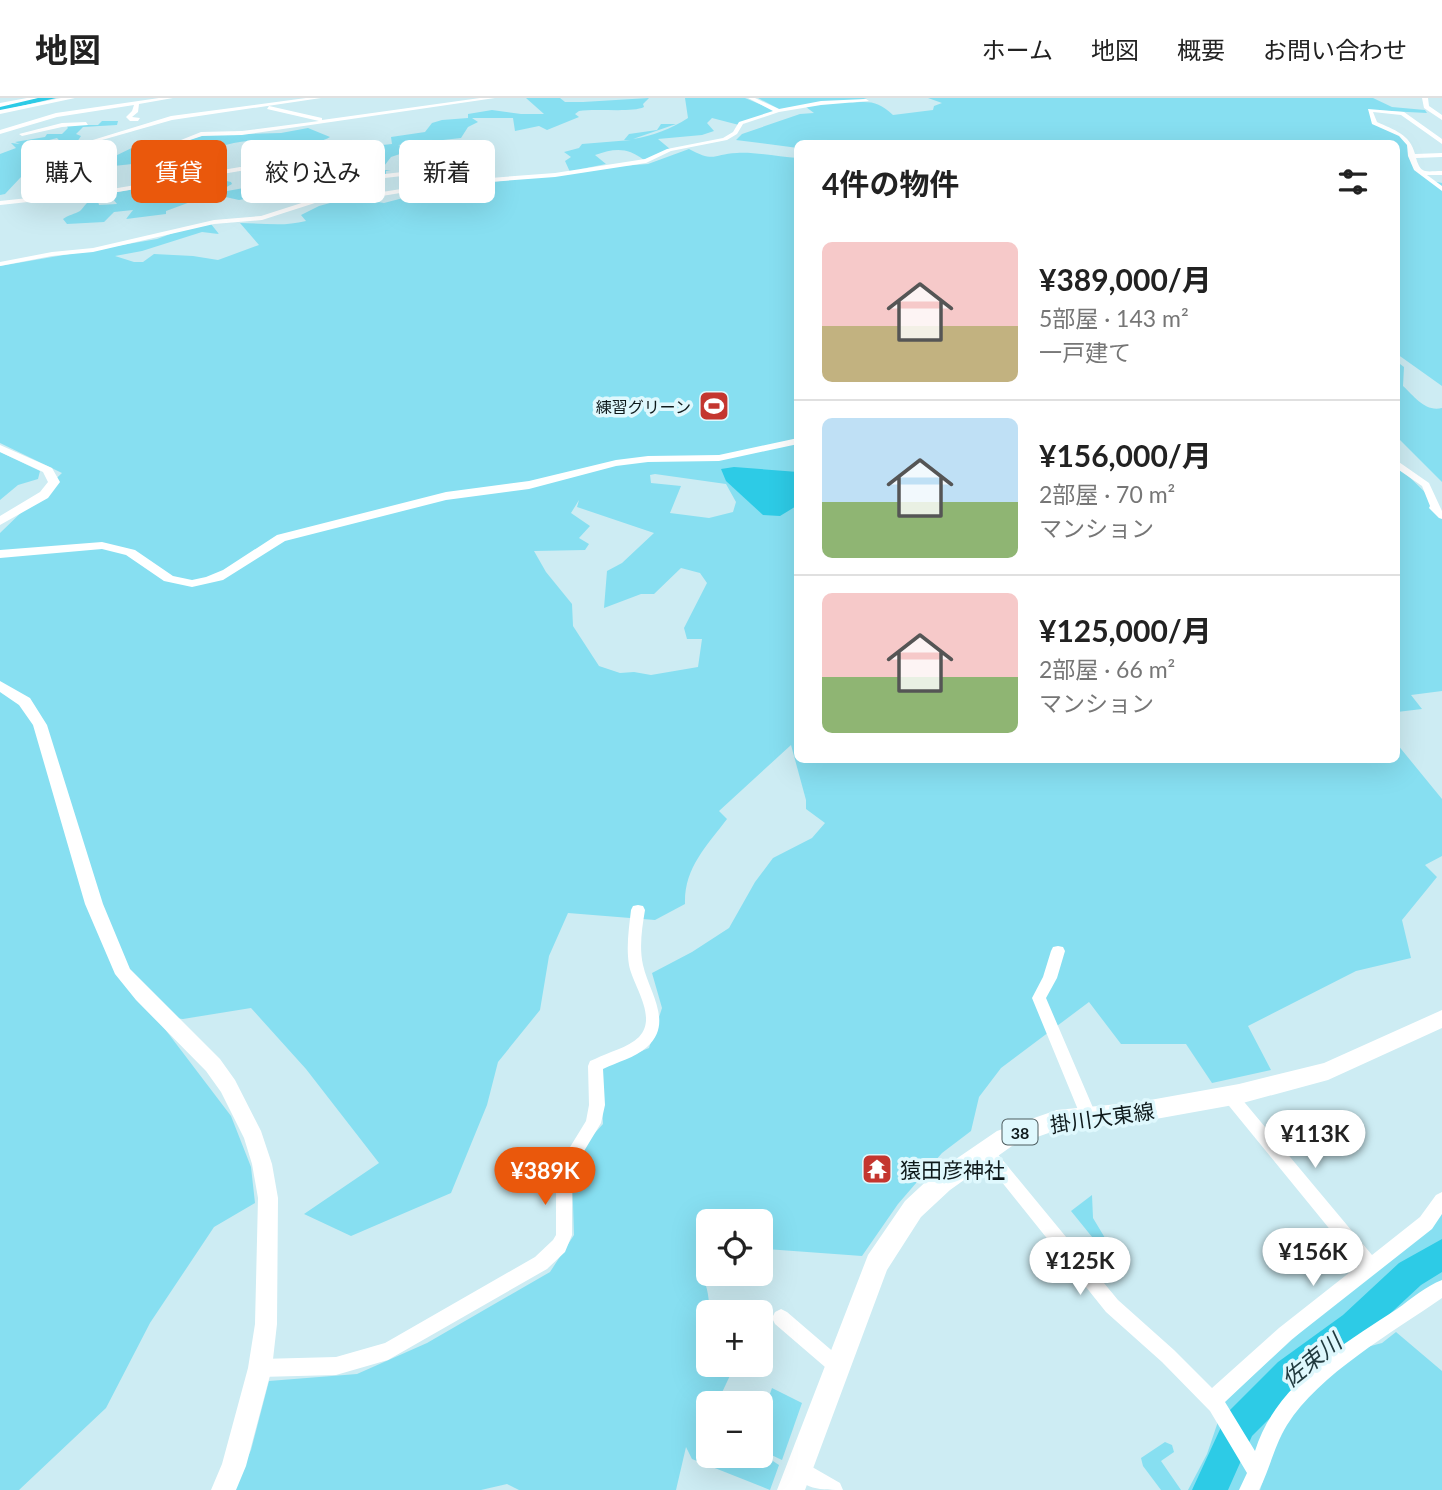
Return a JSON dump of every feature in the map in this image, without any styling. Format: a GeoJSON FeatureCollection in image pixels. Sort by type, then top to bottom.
{"type":"FeatureCollection","features":[{"type":"Feature","properties":{"kind":"main road","name":"掛川大東線"},"geometry":{"type":"LineString","coordinates":[[796,1479],[877,1263],[913,1209],[942,1182],[985,1151],[1005,1138],[1044,1125],[1230,1096],[1328,1071],[1442,1019]]}},
{"type":"Feature","properties":{"kind":"street"},"geometry":{"type":"LineString","coordinates":[[0,105],[34,98]]}},
{"type":"Feature","properties":{"kind":"street"},"geometry":{"type":"LineString","coordinates":[[0,113],[72,98]]}},
{"type":"Feature","properties":{"kind":"street"},"geometry":{"type":"LineString","coordinates":[[113,98],[123,104]]}},
{"type":"Feature","properties":{"kind":"street"},"geometry":{"type":"LineString","coordinates":[[0,133],[42,119],[94,108],[137,105],[170,98]]}},
{"type":"Feature","properties":{"kind":"street"},"geometry":{"type":"LineString","coordinates":[[96,140],[171,118],[318,98]]}},
{"type":"Feature","properties":{"kind":"street"},"geometry":{"type":"LineString","coordinates":[[184,140],[201,134],[242,133],[492,98]]}},
{"type":"Feature","properties":{"kind":"street"},"geometry":{"type":"LineString","coordinates":[[751,98],[778,111]]}},
{"type":"Feature","properties":{"kind":"street"},"geometry":{"type":"LineString","coordinates":[[1425,98],[1426,107],[1442,118]]}},
{"type":"Feature","properties":{"kind":"street"},"geometry":{"type":"LineString","coordinates":[[495,179],[646,161],[669,150],[724,139],[735,133],[741,123],[778,111],[821,103],[866,101]]}},
{"type":"Feature","properties":{"kind":"street"},"geometry":{"type":"LineString","coordinates":[[156,102],[171,118]]}},
{"type":"Feature","properties":{"kind":"street"},"geometry":{"type":"LineString","coordinates":[[94,108],[105,113],[130,114],[135,112],[137,105]]}},
{"type":"Feature","properties":{"kind":"street"},"geometry":{"type":"LineString","coordinates":[[260,106],[327,121]]}},
{"type":"Feature","properties":{"kind":"street"},"geometry":{"type":"LineString","coordinates":[[1442,142],[1402,113],[1370,110],[1374,123],[1401,135],[1410,145],[1416,169],[1442,189]]}},
{"type":"Feature","properties":{"kind":"street"},"geometry":{"type":"LineString","coordinates":[[130,114],[132,120],[138,119]]}},
{"type":"Feature","properties":{"kind":"street"},"geometry":{"type":"LineString","coordinates":[[0,133],[23,135],[62,125],[86,124]]}},
{"type":"Feature","properties":{"kind":"street"},"geometry":{"type":"LineString","coordinates":[[1432,135],[1442,134]]}},
{"type":"Feature","properties":{"kind":"street"},"geometry":{"type":"LineString","coordinates":[[1412,156],[1442,155]]}},
{"type":"Feature","properties":{"kind":"street"},"geometry":{"type":"LineString","coordinates":[[0,203],[112,191],[241,169]]}},
{"type":"Feature","properties":{"kind":"street"},"geometry":{"type":"LineString","coordinates":[[1421,173],[1442,173]]}},
{"type":"Feature","properties":{"kind":"street"},"geometry":{"type":"LineString","coordinates":[[0,264],[52,254],[93,250],[214,222],[262,218],[308,203]]}},
{"type":"Feature","properties":{"kind":"street"},"geometry":{"type":"LineString","coordinates":[[0,554],[24,555],[76,546],[107,546],[138,556],[172,582],[192,584],[228,573],[268,543],[281,538],[432,499],[530,485],[624,462],[719,458],[794,442]]}},
{"type":"Feature","properties":{"kind":"street"},"geometry":{"type":"LineString","coordinates":[[0,448],[48,470],[54,482],[44,495],[0,521]]}},
{"type":"Feature","properties":{"kind":"street"},"geometry":{"type":"LineString","coordinates":[[1400,466],[1426,485],[1434,508],[1442,516]]}},
{"type":"Feature","properties":{"kind":"street"},"geometry":{"type":"LineString","coordinates":[[0,686],[21,697],[32,709],[40,725],[102,928],[124,974],[213,1065],[233,1094],[254,1137],[268,1198],[266,1324],[260,1368],[234,1466],[223,1490]]}},
{"type":"Feature","properties":{"kind":"street"},"geometry":{"type":"LineString","coordinates":[[260,1368],[336,1366],[388,1351],[541,1264],[559,1246],[564,1235],[564,1170],[593,1123],[597,1105],[595,1066],[611,1055],[643,1041],[652,1025],[651,1004],[636,967],[634,940],[638,910]]}},
{"type":"Feature","properties":{"kind":"street"},"geometry":{"type":"LineString","coordinates":[[1058,951],[1050,978],[1039,998],[1089,1117]]}},
{"type":"Feature","properties":{"kind":"street"},"geometry":{"type":"LineString","coordinates":[[1230,1096],[1371,1267]]}},
{"type":"Feature","properties":{"kind":"street"},"geometry":{"type":"LineString","coordinates":[[985,1151],[1112,1306],[1168,1356],[1214,1403],[1252,1474]]}},
{"type":"Feature","properties":{"kind":"street"},"geometry":{"type":"LineString","coordinates":[[1214,1403],[1285,1334],[1426,1223],[1442,1199]]}},
{"type":"Feature","properties":{"kind":"street"},"geometry":{"type":"LineString","coordinates":[[1252,1474],[1269,1437],[1289,1408],[1330,1367],[1442,1288]]}},
{"type":"Feature","properties":{"kind":"street"},"geometry":{"type":"LineString","coordinates":[[780,1318],[838,1367]]}},
{"type":"Feature","properties":{"kind":"street"},"geometry":{"type":"LineString","coordinates":[[796,1479],[833,1490]]}},
{"type":"Feature","properties":{"kind":"shaded area"},"geometry":{"type":"Polygon","coordinates":[[[526,98],[560,98],[565,102],[583,102],[649,98],[643,104],[644,107],[638,109],[579,111],[575,114],[579,117],[547,130],[539,126],[515,131],[513,118],[472,118],[478,122],[468,127],[461,138],[399,140],[399,154],[391,157],[385,165],[385,145],[392,144],[391,137],[425,132],[432,123],[468,118],[468,114],[492,110],[544,114],[526,98]]]}},
{"type":"Feature","properties":{"kind":"shaded area"},"geometry":{"type":"Polygon","coordinates":[[[685,98],[745,98],[776,111],[739,125],[712,118],[707,123],[714,131],[702,135],[658,139],[670,149],[644,160],[632,153],[615,150],[595,155],[606,164],[581,169],[648,164],[689,149],[709,157],[745,153],[794,158],[794,756],[791,745],[719,811],[727,819],[692,869],[685,904],[655,920],[568,913],[549,956],[540,1010],[498,1062],[487,1105],[451,1193],[351,1236],[304,1214],[379,1163],[306,1069],[251,1008],[183,1019],[155,1016],[231,1116],[251,1167],[255,1203],[214,1227],[150,1323],[106,1408],[19,1490],[0,1490],[0,533],[62,473],[0,443],[0,266],[157,239],[181,230],[211,224],[219,234],[202,232],[142,251],[115,256],[134,262],[143,262],[154,254],[218,260],[259,245],[240,223],[298,223],[306,221],[301,215],[330,203],[385,203],[399,199],[399,203],[495,203],[495,182],[570,172],[565,161],[571,157],[564,152],[579,148],[582,144],[631,140],[624,140],[629,134],[657,130],[661,124],[676,124],[633,139],[668,129],[688,118],[685,98]],[[650,475],[651,483],[681,486],[670,513],[709,518],[733,512],[736,502],[726,484],[650,475]],[[579,500],[571,513],[590,526],[579,538],[589,544],[585,550],[534,551],[546,572],[572,604],[573,626],[599,666],[620,673],[651,675],[698,667],[702,639],[687,639],[684,628],[707,583],[700,573],[681,568],[654,594],[641,594],[604,608],[607,571],[622,563],[654,533],[577,507],[579,500]]]}},
{"type":"Feature","properties":{"kind":"shaded area"},"geometry":{"type":"Polygon","coordinates":[[[758,98],[867,98],[849,103],[873,103],[893,115],[933,110],[934,106],[942,103],[928,98],[1373,98],[1392,107],[1425,110],[1427,113],[1369,110],[1374,123],[1399,135],[1408,145],[1410,156],[1432,181],[1442,183],[1442,386],[1400,356],[1400,140],[794,140],[794,147],[736,140],[742,134],[800,114],[814,113],[806,107],[781,110],[758,98]]]}},
{"type":"Feature","properties":{"kind":"shaded area"},"geometry":{"type":"Polygon","coordinates":[[[102,121],[118,121],[117,125],[83,127],[76,134],[81,136],[78,140],[27,140],[45,137],[47,134],[62,134],[68,128],[66,125],[98,125],[102,121]]]}},
{"type":"Feature","properties":{"kind":"shaded area"},"geometry":{"type":"Polygon","coordinates":[[[308,128],[330,137],[322,140],[241,140],[227,145],[227,140],[188,140],[204,135],[281,133],[308,128]]]}},
{"type":"Feature","properties":{"kind":"shaded area"},"geometry":{"type":"Polygon","coordinates":[[[21,141],[21,177],[5,194],[0,195],[0,154],[16,148],[11,143],[20,144],[15,142],[21,141]]]}},
{"type":"Feature","properties":{"kind":"shaded area"},"geometry":{"type":"Polygon","coordinates":[[[131,148],[131,164],[117,166],[117,155],[131,148]]]}},
{"type":"Feature","properties":{"kind":"shaded area"},"geometry":{"type":"Polygon","coordinates":[[[241,189],[241,200],[227,197],[227,191],[241,189]]]}},
{"type":"Feature","properties":{"kind":"shaded area"},"geometry":{"type":"Polygon","coordinates":[[[131,190],[131,203],[188,203],[166,211],[166,214],[126,219],[133,210],[114,212],[104,222],[67,224],[63,219],[80,211],[87,203],[117,204],[117,192],[131,190]]]}},
{"type":"Feature","properties":{"kind":"shaded area"},"geometry":{"type":"Polygon","coordinates":[[[1400,364],[1404,367],[1403,386],[1425,406],[1442,408],[1442,482],[1400,440],[1400,364]]]}},
{"type":"Feature","properties":{"kind":"shaded area"},"geometry":{"type":"Polygon","coordinates":[[[0,452],[40,471],[38,479],[18,485],[0,500],[0,452]]]}},
{"type":"Feature","properties":{"kind":"shaded area"},"geometry":{"type":"Polygon","coordinates":[[[734,467],[794,472],[794,507],[780,516],[763,515],[726,481],[721,469],[734,467]]]}},
{"type":"Feature","properties":{"kind":"shaded area"},"geometry":{"type":"Polygon","coordinates":[[[1400,468],[1432,499],[1442,515],[1442,691],[1411,695],[1422,709],[1400,712],[1400,468]]]}},
{"type":"Feature","properties":{"kind":"shaded area"},"geometry":{"type":"Polygon","coordinates":[[[1400,748],[1442,799],[1442,856],[1425,865],[1437,877],[1402,920],[1411,958],[1356,971],[1248,1026],[1271,1070],[1212,1083],[1186,1044],[1121,1044],[1089,1002],[1001,1068],[979,1097],[971,1131],[942,1153],[898,1204],[862,1256],[773,1250],[773,1209],[696,1209],[696,1286],[706,1286],[709,1300],[696,1300],[696,1377],[729,1377],[723,1391],[696,1391],[696,1461],[692,1459],[686,1447],[676,1490],[519,1490],[507,1484],[481,1490],[233,1490],[251,1450],[269,1381],[357,1374],[427,1343],[550,1272],[574,1235],[572,1174],[582,1147],[603,1124],[600,1068],[649,1048],[662,1008],[652,973],[729,928],[755,882],[773,858],[812,838],[825,823],[806,809],[796,763],[1400,763],[1400,748]]]}},
{"type":"Feature","properties":{"kind":"shaded area"},"geometry":{"type":"Polygon","coordinates":[[[1092,1195],[1093,1218],[1108,1243],[1101,1248],[1071,1211],[1092,1195]]]}},
{"type":"Feature","properties":{"kind":"shaded area"},"geometry":{"type":"Polygon","coordinates":[[[1442,1209],[1442,1286],[1356,1350],[1382,1343],[1396,1332],[1442,1371],[1442,1490],[1260,1490],[1283,1416],[1277,1414],[1246,1490],[1188,1490],[1207,1454],[1225,1401],[1442,1209]]]}},
{"type":"Feature","properties":{"kind":"shaded area"},"geometry":{"type":"Polygon","coordinates":[[[772,1388],[802,1403],[782,1460],[773,1456],[772,1388]]]}},
{"type":"Feature","properties":{"kind":"shaded area"},"geometry":{"type":"Polygon","coordinates":[[[1165,1442],[1172,1445],[1174,1452],[1161,1461],[1181,1490],[1161,1490],[1143,1466],[1141,1458],[1165,1442]]]}},
{"type":"Feature","properties":{"kind":"shaded area"},"geometry":{"type":"Polygon","coordinates":[[[773,1461],[779,1465],[770,1490],[715,1468],[773,1468],[773,1461]]]}},
{"type":"Feature","properties":{"kind":"waterway"},"geometry":{"type":"LineString","coordinates":[[0,108],[51,98]]}},
{"type":"Feature","properties":{"kind":"waterway","name":"佐束川"},"geometry":{"type":"LineString","coordinates":[[1210,1490],[1240,1424],[1290,1374],[1354,1326],[1410,1274],[1442,1254]]}},
{"type":"Feature","properties":{"kind":"place","name":"練習グリーン"},"geometry":{"type":"Point","coordinates":[714,406]}},
{"type":"Feature","properties":{"kind":"place","name":"猿田彦神社"},"geometry":{"type":"Point","coordinates":[877,1169]}}]}
